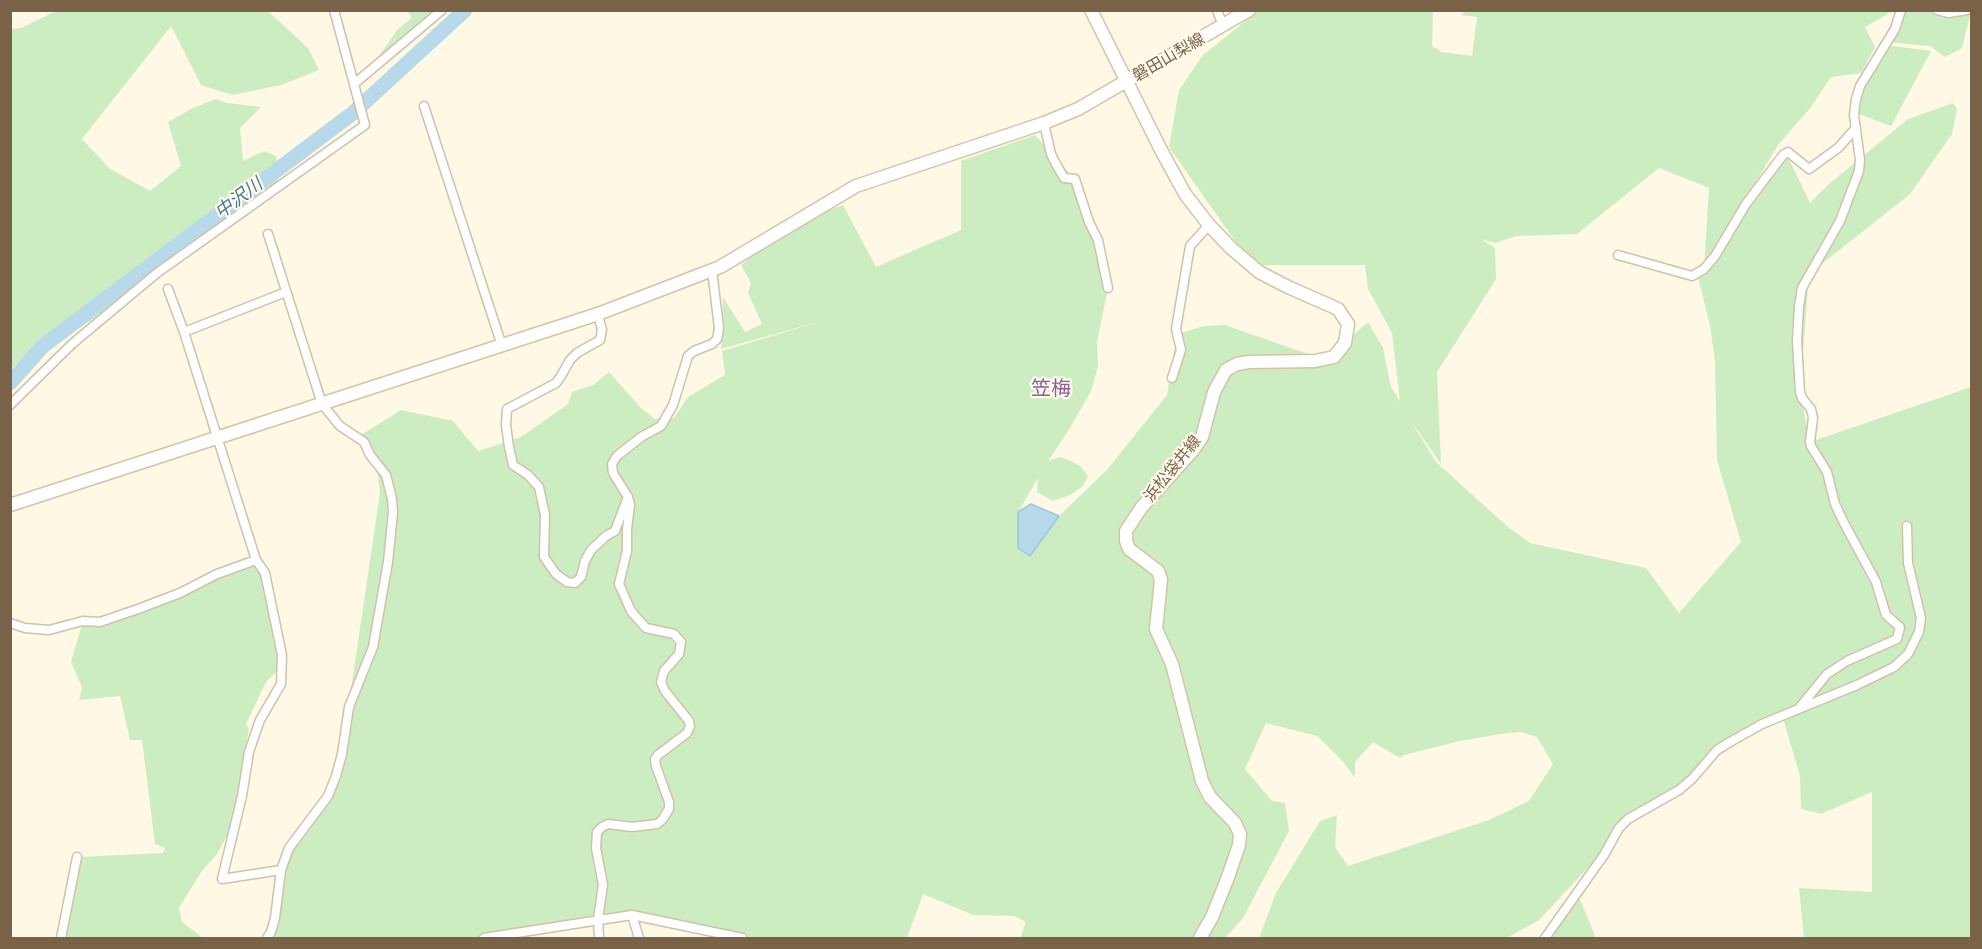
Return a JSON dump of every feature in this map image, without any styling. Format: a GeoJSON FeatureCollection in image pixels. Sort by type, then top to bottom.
{"type":"FeatureCollection","features":[{"type":"Feature","properties":{"kind":"main road","name":"磐田山梨線"},"geometry":{"type":"LineString","coordinates":[[1090,10],[1126,82],[1249,10]]}},
{"type":"Feature","properties":{"kind":"main road"},"geometry":{"type":"LineString","coordinates":[[10,506],[598,315],[712,270],[747,252],[856,186],[1044,123],[1078,109],[1126,82]]}},
{"type":"Feature","properties":{"kind":"main road","name":"浜松袋井線"},"geometry":{"type":"LineString","coordinates":[[1126,82],[1185,194],[1231,249],[1259,272],[1288,288],[1338,309],[1348,324],[1345,343],[1334,357],[1325,360],[1249,362],[1226,369],[1214,392],[1202,437],[1141,508],[1126,531],[1125,541],[1129,549],[1158,571],[1161,580],[1156,629],[1172,664],[1202,781],[1210,797],[1235,824],[1240,834],[1239,845],[1228,877],[1212,917],[1200,939]]}},
{"type":"Feature","properties":{"kind":"street"},"geometry":{"type":"LineString","coordinates":[[10,405],[72,344],[157,273],[365,125],[334,10]]}},
{"type":"Feature","properties":{"kind":"street"},"geometry":{"type":"LineString","coordinates":[[354,87],[442,10]]}},
{"type":"Feature","properties":{"kind":"street"},"geometry":{"type":"LineString","coordinates":[[1217,10],[1224,26]]}},
{"type":"Feature","properties":{"kind":"street"},"geometry":{"type":"LineString","coordinates":[[1800,707],[1827,674],[1847,661],[1897,639],[1900,627],[1886,615],[1876,582],[1835,504],[1827,472],[1809,442],[1813,418],[1811,409],[1800,392],[1797,341],[1802,288],[1840,220],[1859,171],[1855,107],[1860,86],[1895,29],[1901,10]]}},
{"type":"Feature","properties":{"kind":"street"},"geometry":{"type":"LineString","coordinates":[[1937,10],[1950,13],[1966,10]]}},
{"type":"Feature","properties":{"kind":"street"},"geometry":{"type":"LineString","coordinates":[[424,106],[502,346]]}},
{"type":"Feature","properties":{"kind":"street"},"geometry":{"type":"LineString","coordinates":[[1044,123],[1051,154],[1064,178],[1075,179],[1089,222],[1098,240],[1108,288]]}},
{"type":"Feature","properties":{"kind":"street"},"geometry":{"type":"LineString","coordinates":[[1618,255],[1692,276],[1704,269],[1715,256],[1746,204],[1783,155],[1788,152],[1809,169],[1838,148],[1856,128]]}},
{"type":"Feature","properties":{"kind":"street"},"geometry":{"type":"LineString","coordinates":[[1172,378],[1180,350],[1176,329],[1177,312],[1190,246],[1209,225]]}},
{"type":"Feature","properties":{"kind":"street"},"geometry":{"type":"LineString","coordinates":[[267,939],[275,918],[281,870],[289,848],[328,796],[336,776],[342,754],[349,707],[373,647],[388,562],[393,512],[386,475],[364,442],[340,426],[322,404],[268,234]]}},
{"type":"Feature","properties":{"kind":"street"},"geometry":{"type":"LineString","coordinates":[[599,939],[598,920],[603,885],[596,848],[597,832],[608,824],[632,827],[657,824],[662,820],[669,809],[669,802],[656,766],[656,759],[687,733],[690,726],[689,721],[665,691],[661,682],[664,672],[679,654],[681,642],[674,634],[646,628],[631,611],[619,584],[627,551],[630,506],[628,497],[615,478],[612,464],[617,456],[641,437],[661,426],[673,405],[688,356],[717,339],[719,328],[712,270]]}},
{"type":"Feature","properties":{"kind":"street"},"geometry":{"type":"LineString","coordinates":[[168,289],[184,332],[256,560],[265,573],[282,655],[281,684],[260,720],[249,752],[242,796],[222,879],[281,870]]}},
{"type":"Feature","properties":{"kind":"street"},"geometry":{"type":"LineString","coordinates":[[184,332],[286,292]]}},
{"type":"Feature","properties":{"kind":"street"},"geometry":{"type":"LineString","coordinates":[[598,315],[602,330],[600,340],[570,360],[556,383],[507,410],[506,425],[509,447],[513,465],[528,475],[539,487],[545,515],[544,557],[556,574],[567,582],[575,583],[581,577],[585,561],[591,550],[615,531],[628,497]]}},
{"type":"Feature","properties":{"kind":"street"},"geometry":{"type":"LineString","coordinates":[[1548,937],[1604,855],[1619,828],[1628,819],[1678,790],[1692,779],[1717,750],[1762,724],[1894,667],[1908,654],[1919,632],[1922,618],[1908,563],[1907,526]]}},
{"type":"Feature","properties":{"kind":"street"},"geometry":{"type":"LineString","coordinates":[[10,623],[24,628],[49,630],[83,621],[100,622],[138,609],[217,574],[256,560]]}},
{"type":"Feature","properties":{"kind":"street"},"geometry":{"type":"LineString","coordinates":[[62,939],[77,857]]}},
{"type":"Feature","properties":{"kind":"street"},"geometry":{"type":"LineString","coordinates":[[632,915],[639,939]]}},
{"type":"Feature","properties":{"kind":"street"},"geometry":{"type":"LineString","coordinates":[[484,939],[484,937],[632,915],[742,939]]}},
{"type":"Feature","properties":{"kind":"green space"},"geometry":{"type":"Polygon","coordinates":[[[56,11],[268,11],[308,48],[319,70],[281,85],[232,95],[201,85],[171,26],[82,139],[110,169],[150,191],[181,166],[168,122],[216,99],[228,103],[261,107],[240,128],[243,161],[264,151],[276,156],[278,190],[124,301],[16,364],[10,371],[11,29],[21,28],[56,11]]]}},
{"type":"Feature","properties":{"kind":"green space"},"geometry":{"type":"Polygon","coordinates":[[[407,11],[435,11],[374,63],[398,29],[412,18],[407,11]]]}},
{"type":"Feature","properties":{"kind":"green space"},"geometry":{"type":"Polygon","coordinates":[[[1258,11],[1433,11],[1432,46],[1442,52],[1472,56],[1477,17],[1461,15],[1465,11],[1890,11],[1865,27],[1875,47],[1861,73],[1831,77],[1811,107],[1778,145],[1716,249],[1786,153],[1810,203],[1829,184],[1908,119],[1953,103],[1957,109],[1952,134],[1910,194],[1809,274],[1800,392],[1810,442],[1971,387],[1971,938],[1804,938],[1799,888],[1872,892],[1872,792],[1821,814],[1801,809],[1800,776],[1782,715],[1715,753],[1687,783],[1641,811],[1539,920],[1507,938],[1259,938],[1276,893],[1320,821],[1337,815],[1335,847],[1348,866],[1489,820],[1529,801],[1553,764],[1537,737],[1521,732],[1500,734],[1460,741],[1400,758],[1373,742],[1355,762],[1355,778],[1341,759],[1317,736],[1266,723],[1245,769],[1272,801],[1285,803],[1289,831],[1243,918],[1225,938],[1020,938],[1026,922],[1014,916],[973,915],[923,894],[907,938],[742,938],[616,917],[479,938],[266,938],[281,870],[328,796],[345,730],[380,493],[376,456],[358,437],[401,410],[453,421],[478,451],[521,437],[568,404],[572,392],[593,385],[609,372],[640,407],[655,419],[674,418],[688,397],[725,375],[722,351],[825,320],[721,349],[723,297],[745,332],[762,324],[748,293],[751,283],[741,265],[789,226],[843,205],[876,267],[961,230],[961,161],[1035,135],[1075,179],[1108,288],[1097,342],[1098,366],[1091,391],[1048,461],[1060,457],[1071,461],[1080,466],[1088,476],[1083,486],[1070,495],[1053,501],[1037,492],[1038,478],[1018,512],[1018,547],[1030,556],[1059,516],[1106,471],[1167,395],[1177,334],[1204,326],[1225,325],[1325,360],[1368,322],[1383,348],[1391,387],[1400,401],[1392,333],[1368,289],[1365,265],[1252,265],[1169,147],[1179,90],[1203,55],[1258,11]],[[1659,168],[1577,234],[1516,236],[1495,243],[1481,239],[1495,248],[1496,279],[1437,372],[1441,464],[1409,418],[1436,462],[1508,527],[1530,543],[1646,568],[1679,613],[1741,542],[1717,460],[1715,361],[1710,325],[1697,273],[1704,269],[1709,188],[1659,168]]]}},
{"type":"Feature","properties":{"kind":"green space"},"geometry":{"type":"Polygon","coordinates":[[[1903,11],[1932,11],[1950,15],[1971,11],[1962,48],[1945,57],[1930,46],[1887,42],[1903,11]]]}},
{"type":"Feature","properties":{"kind":"green space"},"geometry":{"type":"Polygon","coordinates":[[[1885,45],[1931,51],[1891,126],[1859,114],[1856,99],[1885,45]]]}},
{"type":"Feature","properties":{"kind":"green space"},"geometry":{"type":"Polygon","coordinates":[[[256,560],[267,579],[282,666],[266,682],[246,724],[249,729],[230,830],[217,854],[201,872],[179,908],[182,922],[203,938],[59,938],[77,857],[163,853],[165,848],[155,844],[142,740],[130,740],[120,696],[79,700],[82,687],[71,662],[83,621],[127,613],[256,560]]]}},
{"type":"Feature","properties":{"kind":"green space"},"geometry":{"type":"Polygon","coordinates":[[[1577,892],[1596,938],[1549,938],[1577,892]]]}},
{"type":"Feature","properties":{"kind":"water"},"geometry":{"type":"Polygon","coordinates":[[[1031,504],[1059,516],[1030,556],[1018,548],[1018,512],[1031,504]]]}},
{"type":"Feature","properties":{"kind":"waterway","name":"中沢川"},"geometry":{"type":"LineString","coordinates":[[10,383],[43,346],[353,113],[465,10]]}},
{"type":"Feature","properties":{"kind":"district","name":"笠梅"},"geometry":{"type":"Point","coordinates":[1051,389]}}]}
